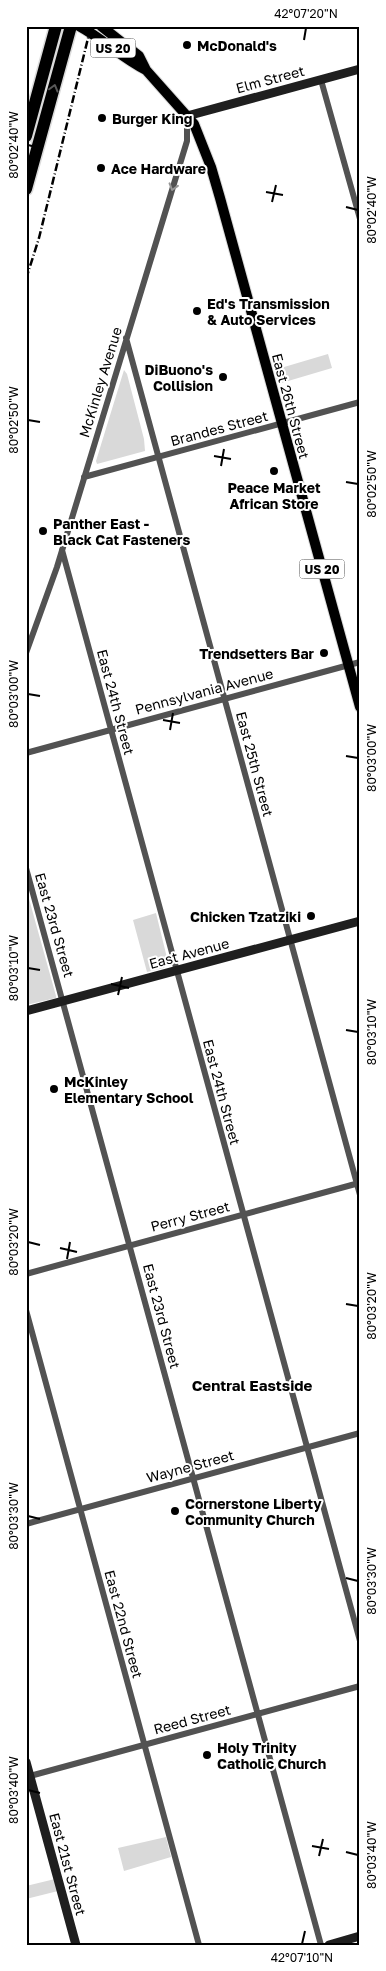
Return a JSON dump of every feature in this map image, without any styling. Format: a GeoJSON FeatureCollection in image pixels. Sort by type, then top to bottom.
{"type":"FeatureCollection","features":[{"type":"Feature","properties":{"kind":"highway"},"geometry":{"type":"LineString","coordinates":[[41,135],[27,131],[55,29]]}},
{"type":"Feature","properties":{"kind":"highway"},"geometry":{"type":"LineString","coordinates":[[26,189],[69,32]]}},
{"type":"Feature","properties":{"kind":"highway"},"geometry":{"type":"LineString","coordinates":[[26,100],[40,85]]}},
{"type":"Feature","properties":{"kind":"main road","name":"US 20"},"geometry":{"type":"LineString","coordinates":[[79,26],[99,38],[132,63],[146,70]]}},
{"type":"Feature","properties":{"kind":"main road","name":"US 20"},"geometry":{"type":"LineString","coordinates":[[101,26],[139,56],[146,70],[187,116]]}},
{"type":"Feature","properties":{"kind":"main road","name":"East 26th Street"},"geometry":{"type":"LineString","coordinates":[[187,116],[197,129],[215,179],[360,707]]}},
{"type":"Feature","properties":{"kind":"street","name":"Elm Street"},"geometry":{"type":"LineString","coordinates":[[187,116],[360,69]]}},
{"type":"Feature","properties":{"kind":"street"},"geometry":{"type":"LineString","coordinates":[[321,80],[360,218]]}},
{"type":"Feature","properties":{"kind":"street","name":"McKinley Avenue"},"geometry":{"type":"LineString","coordinates":[[26,654],[62,550],[188,138],[187,116]]}},
{"type":"Feature","properties":{"kind":"street","name":"East 25th Street"},"geometry":{"type":"LineString","coordinates":[[126,338],[360,1195]]}},
{"type":"Feature","properties":{"kind":"street","name":"Brandes Street"},"geometry":{"type":"LineString","coordinates":[[84,477],[360,402]]}},
{"type":"Feature","properties":{"kind":"street","name":"East 24th Street"},"geometry":{"type":"LineString","coordinates":[[62,550],[360,1641]]}},
{"type":"Feature","properties":{"kind":"street","name":"Pennsylvania Avenue"},"geometry":{"type":"LineString","coordinates":[[26,753],[360,662]]}},
{"type":"Feature","properties":{"kind":"street","name":"East 23rd Street"},"geometry":{"type":"LineString","coordinates":[[26,868],[64,1001],[321,1945]]}},
{"type":"Feature","properties":{"kind":"street","name":"East Avenue"},"geometry":{"type":"LineString","coordinates":[[26,1011],[360,921]]}},
{"type":"Feature","properties":{"kind":"street","name":"Perry Street"},"geometry":{"type":"LineString","coordinates":[[26,1274],[358,1184]]}},
{"type":"Feature","properties":{"kind":"street","name":"East 22nd Street"},"geometry":{"type":"LineString","coordinates":[[26,1310],[198,1945]]}},
{"type":"Feature","properties":{"kind":"street","name":"Wayne Street"},"geometry":{"type":"LineString","coordinates":[[26,1524],[360,1433]]}},
{"type":"Feature","properties":{"kind":"street","name":"Reed Street"},"geometry":{"type":"LineString","coordinates":[[30,1776],[360,1686]]}},
{"type":"Feature","properties":{"kind":"street","name":"East 21st Street"},"geometry":{"type":"LineString","coordinates":[[26,1762],[76,1945]]}},
{"type":"Feature","properties":{"kind":"street"},"geometry":{"type":"LineString","coordinates":[[329,1945],[360,1936]]}},
{"type":"Feature","properties":{"kind":"shaded area"},"geometry":{"type":"Polygon","coordinates":[[[328,354],[332,368],[278,384],[274,370],[328,354]]]}},
{"type":"Feature","properties":{"kind":"shaded area"},"geometry":{"type":"Polygon","coordinates":[[[124,370],[127,374],[144,439],[145,451],[97,464],[96,461],[124,370]]]}},
{"type":"Feature","properties":{"kind":"shaded area"},"geometry":{"type":"Polygon","coordinates":[[[26,888],[56,998],[26,1005],[26,888]]]}},
{"type":"Feature","properties":{"kind":"shaded area"},"geometry":{"type":"Polygon","coordinates":[[[156,913],[168,962],[164,968],[147,972],[133,920],[156,913]]]}},
{"type":"Feature","properties":{"kind":"shaded area"},"geometry":{"type":"Polygon","coordinates":[[[166,1837],[171,1857],[124,1871],[118,1848],[166,1837]]]}},
{"type":"Feature","properties":{"kind":"shaded area"},"geometry":{"type":"Polygon","coordinates":[[[55,1879],[58,1891],[26,1899],[26,1886],[55,1879]]]}},
{"type":"Feature","properties":{"kind":"railway"},"geometry":{"type":"LineString","coordinates":[[26,279],[39,238],[91,26]]}},
{"type":"Feature","properties":{"kind":"place","name":"McDonald's"},"geometry":{"type":"Point","coordinates":[187,45]}},
{"type":"Feature","properties":{"kind":"place","name":"Burger King"},"geometry":{"type":"Point","coordinates":[102,118]}},
{"type":"Feature","properties":{"kind":"place","name":"Ace Hardware"},"geometry":{"type":"Point","coordinates":[101,168]}},
{"type":"Feature","properties":{"kind":"place","name":"Ed's Transmission & Auto Services"},"geometry":{"type":"Point","coordinates":[197,311]}},
{"type":"Feature","properties":{"kind":"place","name":"DiBuono's Collision"},"geometry":{"type":"Point","coordinates":[223,377]}},
{"type":"Feature","properties":{"kind":"place","name":"Peace Market African Store"},"geometry":{"type":"Point","coordinates":[274,471]}},
{"type":"Feature","properties":{"kind":"place","name":"Panther East - Black Cat Fasteners"},"geometry":{"type":"Point","coordinates":[43,531]}},
{"type":"Feature","properties":{"kind":"place","name":"Trendsetters Bar"},"geometry":{"type":"Point","coordinates":[324,653]}},
{"type":"Feature","properties":{"kind":"place","name":"Chicken Tzatziki"},"geometry":{"type":"Point","coordinates":[311,916]}},
{"type":"Feature","properties":{"kind":"place","name":"McKinley Elementary School"},"geometry":{"type":"Point","coordinates":[54,1089]}},
{"type":"Feature","properties":{"kind":"place","name":"Cornerstone Liberty Community Church"},"geometry":{"type":"Point","coordinates":[175,1511]}},
{"type":"Feature","properties":{"kind":"place","name":"Holy Trinity Catholic Church"},"geometry":{"type":"Point","coordinates":[207,1755]}},
{"type":"Feature","properties":{"kind":"district","name":"Central Eastside"},"geometry":{"type":"Point","coordinates":[252,1385]}}]}
